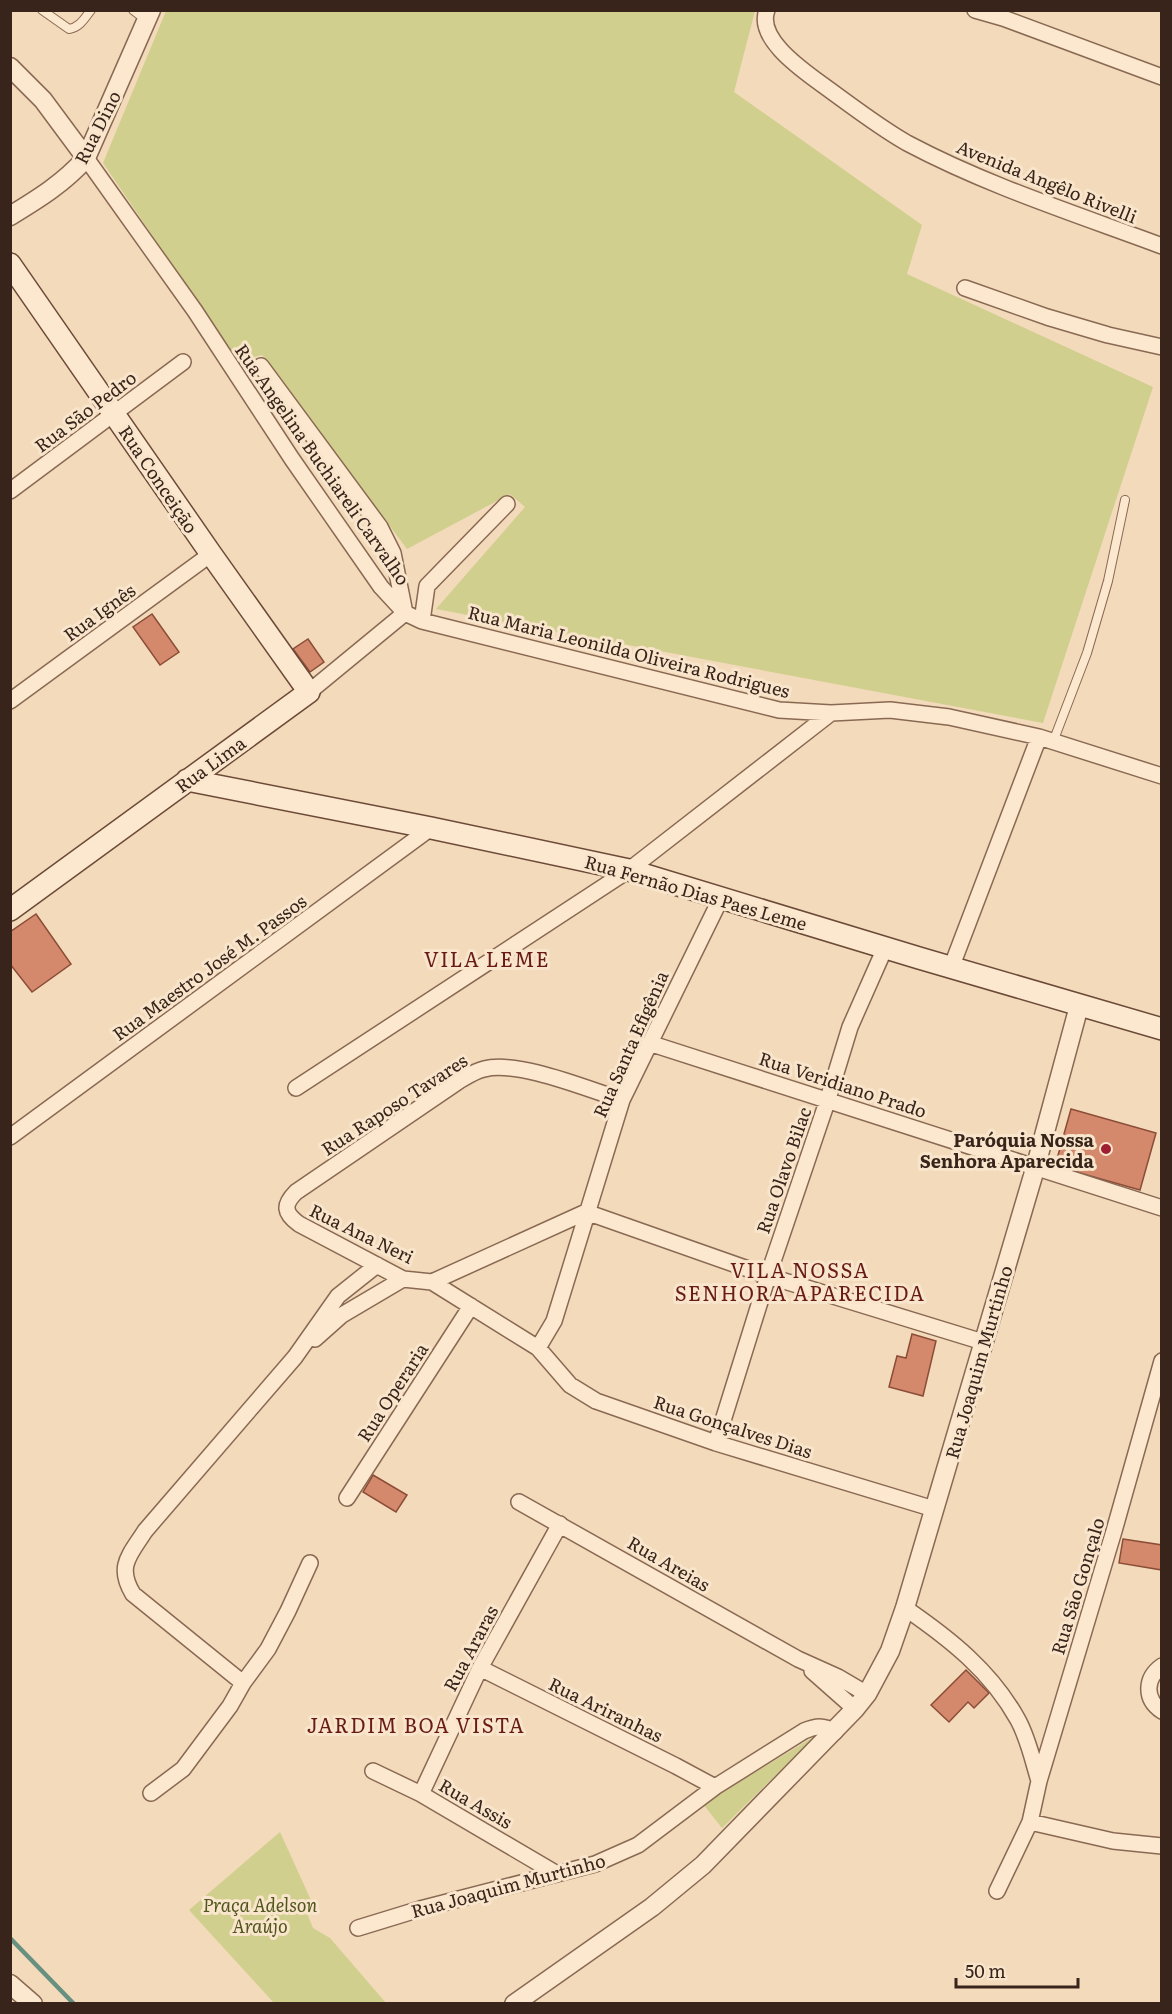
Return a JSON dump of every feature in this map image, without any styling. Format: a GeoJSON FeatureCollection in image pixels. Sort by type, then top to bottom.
{"type":"FeatureCollection","features":[{"type":"Feature","properties":{"kind":"main road","name":"Rua Conceição"},"geometry":{"type":"LineString","coordinates":[[10,264],[309,692]]}},
{"type":"Feature","properties":{"kind":"main road","name":"Rua Lima"},"geometry":{"type":"LineString","coordinates":[[12,907],[309,692]]}},
{"type":"Feature","properties":{"kind":"main road","name":"Rua Fernão Dias Paes Leme"},"geometry":{"type":"LineString","coordinates":[[187,780],[629,870],[1161,1029]]}},
{"type":"Feature","properties":{"kind":"street","name":"Avenida Angêlo Rivelli"},"geometry":{"type":"LineString","coordinates":[[766,10],[764,17],[770,36],[790,62],[905,142],[983,180],[1161,246]]}},
{"type":"Feature","properties":{"kind":"street"},"geometry":{"type":"LineString","coordinates":[[975,10],[1003,18],[1161,76]]}},
{"type":"Feature","properties":{"kind":"street","name":"Rua Dino"},"geometry":{"type":"LineString","coordinates":[[10,216],[52,191],[86,158],[144,14]]}},
{"type":"Feature","properties":{"kind":"street"},"geometry":{"type":"LineString","coordinates":[[10,67],[43,100],[86,158]]}},
{"type":"Feature","properties":{"kind":"street","name":"Rua Angelina Buchiareli Carvalho"},"geometry":{"type":"LineString","coordinates":[[86,158],[195,311],[381,587],[405,613]]}},
{"type":"Feature","properties":{"kind":"street"},"geometry":{"type":"LineString","coordinates":[[965,288],[1047,317],[1161,347]]}},
{"type":"Feature","properties":{"kind":"street","name":"Rua São Pedro"},"geometry":{"type":"LineString","coordinates":[[10,491],[183,362]]}},
{"type":"Feature","properties":{"kind":"street","name":"Rua Angelina Buchiareli Carvalho"},"geometry":{"type":"LineString","coordinates":[[261,366],[380,527],[393,553],[405,613]]}},
{"type":"Feature","properties":{"kind":"street"},"geometry":{"type":"LineString","coordinates":[[422,621],[427,586],[507,504]]}},
{"type":"Feature","properties":{"kind":"street","name":"Rua Ignês"},"geometry":{"type":"LineString","coordinates":[[10,701],[211,554]]}},
{"type":"Feature","properties":{"kind":"street","name":"Rua Maria Leonilda Oliveira Rodrigues"},"geometry":{"type":"LineString","coordinates":[[405,613],[422,621],[779,710],[831,713],[890,710],[949,717],[1046,739],[1161,776]]}},
{"type":"Feature","properties":{"kind":"street","name":"Rua Lima"},"geometry":{"type":"LineString","coordinates":[[309,692],[405,613]]}},
{"type":"Feature","properties":{"kind":"street"},"geometry":{"type":"LineString","coordinates":[[296,1088],[629,870],[831,713]]}},
{"type":"Feature","properties":{"kind":"street"},"geometry":{"type":"LineString","coordinates":[[951,968],[1046,739]]}},
{"type":"Feature","properties":{"kind":"street","name":"Rua Maestro José M. Passos"},"geometry":{"type":"LineString","coordinates":[[10,1137],[431,828]]}},
{"type":"Feature","properties":{"kind":"street","name":"Rua Santa Efigênia"},"geometry":{"type":"LineString","coordinates":[[538,1348],[554,1321],[622,1100],[721,898]]}},
{"type":"Feature","properties":{"kind":"street","name":"Rua Olavo Bilac"},"geometry":{"type":"LineString","coordinates":[[716,1443],[850,1027],[885,948]]}},
{"type":"Feature","properties":{"kind":"street","name":"Rua Joaquim Murtinho"},"geometry":{"type":"LineString","coordinates":[[514,2004],[652,1907],[703,1865],[835,1732],[867,1694],[890,1652],[905,1608],[1035,1168],[1079,1006]]}},
{"type":"Feature","properties":{"kind":"street","name":"Rua Veridiano Prado"},"geometry":{"type":"LineString","coordinates":[[649,1043],[1161,1208]]}},
{"type":"Feature","properties":{"kind":"street","name":"Rua Raposo Tavares"},"geometry":{"type":"LineString","coordinates":[[296,1192],[459,1081],[483,1069],[504,1066],[526,1070],[622,1100]]}},
{"type":"Feature","properties":{"kind":"street","name":"Rua Ana Neri"},"geometry":{"type":"LineString","coordinates":[[296,1192],[288,1200],[287,1210],[291,1218],[299,1224],[403,1279],[432,1282],[538,1348]]}},
{"type":"Feature","properties":{"kind":"street"},"geometry":{"type":"LineString","coordinates":[[432,1282],[586,1212],[768,1276],[983,1342]]}},
{"type":"Feature","properties":{"kind":"street"},"geometry":{"type":"LineString","coordinates":[[243,1683],[133,1594],[125,1581],[126,1560],[145,1531],[295,1357],[338,1296],[376,1265]]}},
{"type":"Feature","properties":{"kind":"street"},"geometry":{"type":"LineString","coordinates":[[295,1357],[342,1315],[403,1279]]}},
{"type":"Feature","properties":{"kind":"street","name":"Rua Operaria"},"geometry":{"type":"LineString","coordinates":[[347,1498],[471,1306]]}},
{"type":"Feature","properties":{"kind":"street","name":"Rua Gonçalves Dias"},"geometry":{"type":"LineString","coordinates":[[538,1348],[570,1385],[596,1401],[716,1443],[934,1509]]}},
{"type":"Feature","properties":{"kind":"street","name":"Rua São Gonçalo"},"geometry":{"type":"LineString","coordinates":[[997,1891],[1030,1822],[1039,1781],[1157,1392],[1161,1360]]}},
{"type":"Feature","properties":{"kind":"street","name":"Rua Areias"},"geometry":{"type":"LineString","coordinates":[[519,1502],[798,1659]]}},
{"type":"Feature","properties":{"kind":"street","name":"Rua Araras"},"geometry":{"type":"LineString","coordinates":[[421,1794],[480,1668],[560,1524]]}},
{"type":"Feature","properties":{"kind":"street"},"geometry":{"type":"LineString","coordinates":[[152,1792],[183,1769],[230,1706],[243,1683],[268,1649],[310,1563]]}},
{"type":"Feature","properties":{"kind":"street"},"geometry":{"type":"LineString","coordinates":[[905,1608],[974,1660],[995,1685],[1019,1722],[1039,1781]]}},
{"type":"Feature","properties":{"kind":"street"},"geometry":{"type":"LineString","coordinates":[[798,1659],[838,1677],[867,1694]]}},
{"type":"Feature","properties":{"kind":"street"},"geometry":{"type":"LineString","coordinates":[[798,1659],[855,1709]]}},
{"type":"Feature","properties":{"kind":"street"},"geometry":{"type":"LineString","coordinates":[[1161,1666],[1154,1671],[1148,1686],[1151,1701],[1161,1711]]}},
{"type":"Feature","properties":{"kind":"street","name":"Rua Ariranhas"},"geometry":{"type":"LineString","coordinates":[[480,1668],[715,1787]]}},
{"type":"Feature","properties":{"kind":"street","name":"Rua Joaquim Murtinho"},"geometry":{"type":"LineString","coordinates":[[358,1928],[420,1909],[595,1864],[639,1845],[715,1787],[804,1731],[817,1726],[835,1732]]}},
{"type":"Feature","properties":{"kind":"street","name":"Rua Assis"},"geometry":{"type":"LineString","coordinates":[[373,1771],[421,1794],[557,1874]]}},
{"type":"Feature","properties":{"kind":"street"},"geometry":{"type":"LineString","coordinates":[[1030,1822],[1113,1841],[1161,1846]]}},
{"type":"Feature","properties":{"kind":"street"},"geometry":{"type":"LineString","coordinates":[[10,1984],[33,2004]]}},
{"type":"Feature","properties":{"kind":"lane"},"geometry":{"type":"LineString","coordinates":[[42,10],[69,29],[81,24],[91,10]]}},
{"type":"Feature","properties":{"kind":"lane"},"geometry":{"type":"LineString","coordinates":[[1046,739],[1087,653],[1105,592],[1125,500]]}},
{"type":"Feature","properties":{"kind":"green space"},"geometry":{"type":"Polygon","coordinates":[[[166,11],[755,11],[734,92],[922,225],[907,274],[1153,387],[1043,723],[436,609],[525,507],[510,494],[407,549],[262,355],[238,361],[103,163],[166,11]]]}},
{"type":"Feature","properties":{"kind":"green space"},"geometry":{"type":"Polygon","coordinates":[[[815,1736],[722,1828],[703,1804],[815,1736]]]}},
{"type":"Feature","properties":{"kind":"green space","name":"Praça Adelson Araújo"},"geometry":{"type":"Polygon","coordinates":[[[280,1832],[315,1909],[308,1916],[313,1928],[330,1938],[386,2003],[274,2003],[189,1910],[280,1832]]]}},
{"type":"Feature","properties":{"kind":"building"},"geometry":{"type":"Polygon","coordinates":[[[152,614],[179,652],[160,665],[133,627],[152,614]]]}},
{"type":"Feature","properties":{"kind":"building"},"geometry":{"type":"Polygon","coordinates":[[[308,639],[324,662],[310,672],[293,649],[308,639]]]}},
{"type":"Feature","properties":{"kind":"building"},"geometry":{"type":"Polygon","coordinates":[[[36,914],[71,964],[32,992],[10,964],[10,932],[36,914]]]}},
{"type":"Feature","properties":{"kind":"building","name":"Paróquia Nossa Senhora Aparecida"},"geometry":{"type":"Polygon","coordinates":[[[1071,1109],[1156,1133],[1140,1190],[1055,1166],[1071,1109]]]}},
{"type":"Feature","properties":{"kind":"building"},"geometry":{"type":"Polygon","coordinates":[[[912,1334],[936,1341],[923,1396],[889,1387],[897,1356],[906,1358],[912,1334]]]}},
{"type":"Feature","properties":{"kind":"building"},"geometry":{"type":"Polygon","coordinates":[[[373,1475],[407,1495],[396,1512],[363,1492],[373,1475]]]}},
{"type":"Feature","properties":{"kind":"building"},"geometry":{"type":"Polygon","coordinates":[[[1123,1539],[1162,1545],[1162,1570],[1119,1563],[1123,1539]]]}},
{"type":"Feature","properties":{"kind":"building"},"geometry":{"type":"Polygon","coordinates":[[[966,1670],[989,1693],[974,1708],[968,1702],[949,1722],[931,1705],[966,1670]]]}},
{"type":"Feature","properties":{"kind":"waterway"},"geometry":{"type":"LineString","coordinates":[[10,1938],[74,2004]]}},
{"type":"Feature","properties":{"kind":"place","name":"Paróquia Nossa Senhora Aparecida"},"geometry":{"type":"Point","coordinates":[1106,1149]}},
{"type":"Feature","properties":{"kind":"district","name":"VILA LEME"},"geometry":{"type":"Point","coordinates":[487,958]}},
{"type":"Feature","properties":{"kind":"district","name":"VILA NOSSA SENHORA APARECIDA"},"geometry":{"type":"Point","coordinates":[800,1280]}},
{"type":"Feature","properties":{"kind":"district","name":"JARDIM BOA VISTA"},"geometry":{"type":"Point","coordinates":[416,1724]}}]}
